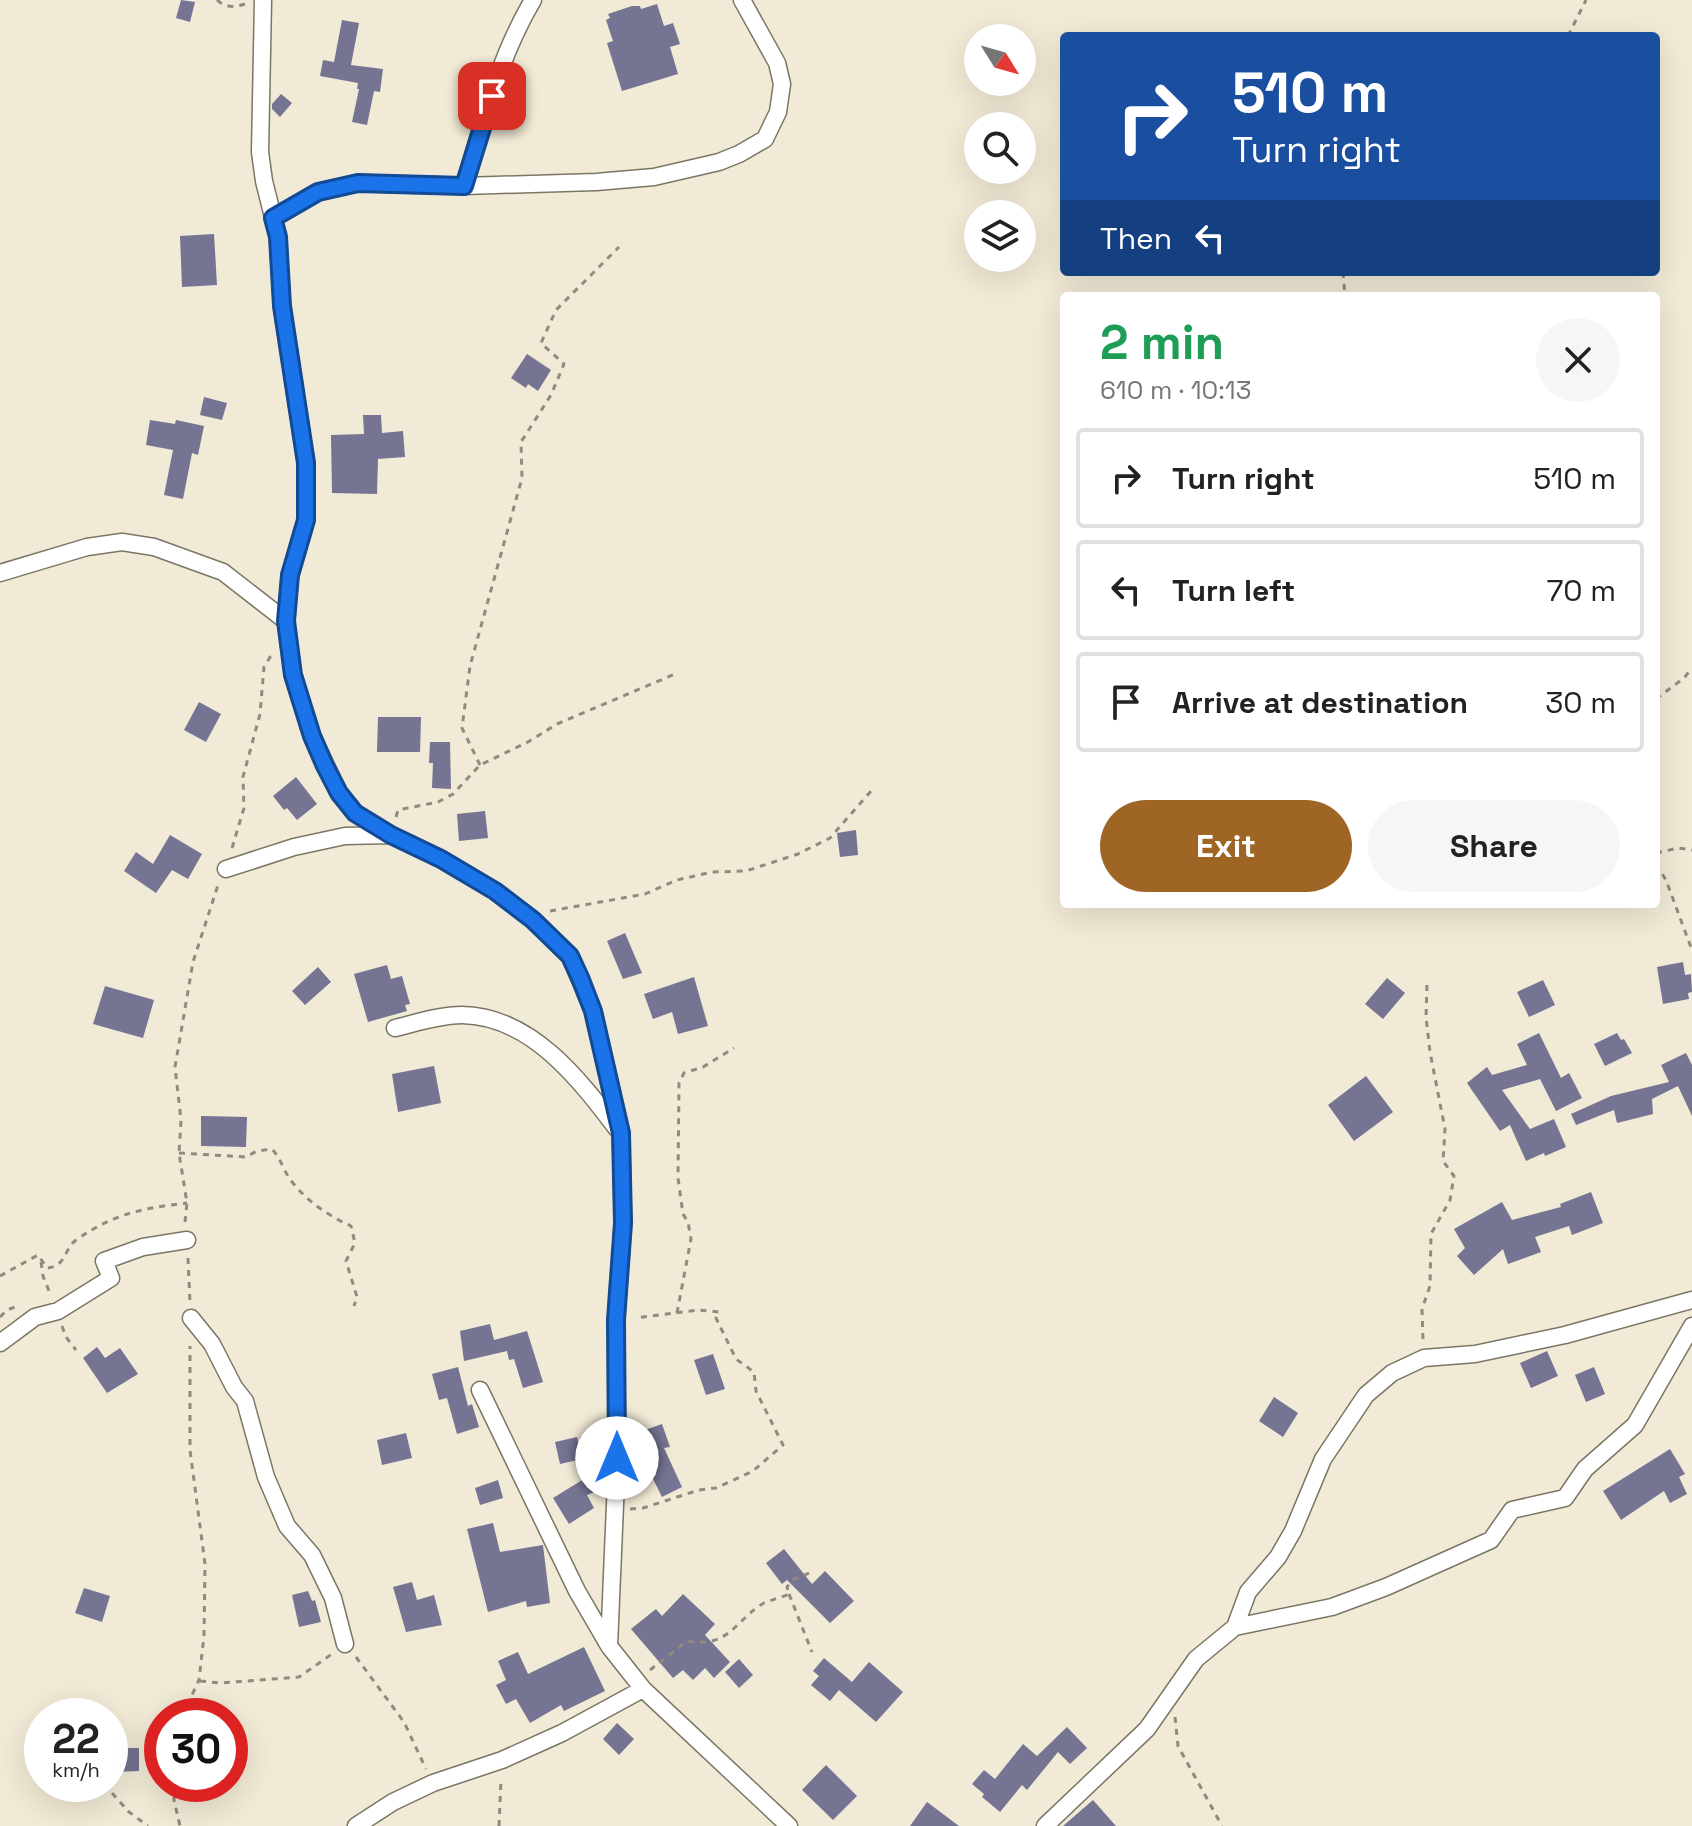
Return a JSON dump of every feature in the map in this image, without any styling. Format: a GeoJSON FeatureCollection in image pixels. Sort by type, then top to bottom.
{"type":"FeatureCollection","features":[{"type":"Feature","properties":{"kind":"street"},"geometry":{"type":"LineString","coordinates":[[263,0],[260,152],[278,237],[282,306],[306,463],[306,520],[290,575],[286,621],[293,675],[312,736],[339,793],[355,813],[495,891],[533,920],[570,956],[593,1011],[621,1133],[623,1223],[616,1320],[617,1458],[609,1646]]}},
{"type":"Feature","properties":{"kind":"street"},"geometry":{"type":"LineString","coordinates":[[464,186],[501,66],[519,23],[533,0]]}},
{"type":"Feature","properties":{"kind":"street"},"geometry":{"type":"LineString","coordinates":[[273,218],[318,192],[358,183],[464,186],[596,182],[654,177],[719,162],[765,139],[778,112],[782,84],[777,63],[742,0]]}},
{"type":"Feature","properties":{"kind":"street"},"geometry":{"type":"LineString","coordinates":[[0,573],[87,547],[122,542],[154,547],[223,572],[286,621]]}},
{"type":"Feature","properties":{"kind":"street"},"geometry":{"type":"LineString","coordinates":[[226,869],[294,847],[345,836],[391,835]]}},
{"type":"Feature","properties":{"kind":"street"},"geometry":{"type":"LineString","coordinates":[[395,1028],[460,1015],[488,1018],[516,1029],[568,1067],[621,1133]]}},
{"type":"Feature","properties":{"kind":"street"},"geometry":{"type":"LineString","coordinates":[[0,1343],[35,1317],[58,1311],[111,1278],[104,1261],[143,1247],[187,1240]]}},
{"type":"Feature","properties":{"kind":"street"},"geometry":{"type":"LineString","coordinates":[[1235,1627],[1248,1592],[1278,1557],[1293,1531],[1323,1459],[1366,1395],[1392,1373],[1424,1358],[1475,1354],[1565,1335],[1692,1300]]}},
{"type":"Feature","properties":{"kind":"street"},"geometry":{"type":"LineString","coordinates":[[191,1318],[212,1344],[234,1387],[245,1401],[266,1477],[287,1526],[312,1555],[333,1598],[345,1644]]}},
{"type":"Feature","properties":{"kind":"street"},"geometry":{"type":"LineString","coordinates":[[1045,1826],[1147,1729],[1196,1659],[1235,1627],[1332,1607],[1386,1587],[1491,1540],[1512,1510],[1565,1498],[1585,1469],[1635,1425],[1692,1326]]}},
{"type":"Feature","properties":{"kind":"street"},"geometry":{"type":"LineString","coordinates":[[480,1390],[577,1591],[609,1646],[643,1689],[789,1826]]}},
{"type":"Feature","properties":{"kind":"street"},"geometry":{"type":"LineString","coordinates":[[356,1826],[393,1802],[433,1783],[502,1760],[586,1721],[643,1689]]}},
{"type":"Feature","properties":{"kind":"path"},"geometry":{"type":"LineString","coordinates":[[217,0],[223,5],[235,7],[255,0]]}},
{"type":"Feature","properties":{"kind":"path"},"geometry":{"type":"LineString","coordinates":[[1570,32],[1586,0]]}},
{"type":"Feature","properties":{"kind":"path"},"geometry":{"type":"LineString","coordinates":[[480,765],[462,728],[470,666],[522,478],[521,442],[551,395],[564,364],[541,343],[556,310],[619,247]]}},
{"type":"Feature","properties":{"kind":"path"},"geometry":{"type":"LineString","coordinates":[[190,1698],[199,1680],[204,1636],[205,1564],[191,1462],[187,1203],[179,1153],[181,1120],[175,1067],[193,962],[244,808],[243,777],[260,714],[264,667],[273,651]]}},
{"type":"Feature","properties":{"kind":"path"},"geometry":{"type":"LineString","coordinates":[[1660,696],[1692,668]]}},
{"type":"Feature","properties":{"kind":"path"},"geometry":{"type":"LineString","coordinates":[[391,835],[398,810],[438,802],[453,794],[480,765],[557,724],[675,674]]}},
{"type":"Feature","properties":{"kind":"path"},"geometry":{"type":"LineString","coordinates":[[533,920],[543,918],[551,910],[645,894],[677,880],[712,872],[746,871],[798,854],[830,838],[871,791]]}},
{"type":"Feature","properties":{"kind":"path"},"geometry":{"type":"LineString","coordinates":[[1660,852],[1678,848],[1692,850]]}},
{"type":"Feature","properties":{"kind":"path"},"geometry":{"type":"LineString","coordinates":[[1660,870],[1692,950]]}},
{"type":"Feature","properties":{"kind":"path"},"geometry":{"type":"LineString","coordinates":[[1424,1358],[1422,1309],[1430,1286],[1431,1234],[1450,1200],[1454,1176],[1443,1161],[1445,1129],[1430,1052],[1426,1017],[1427,984]]}},
{"type":"Feature","properties":{"kind":"path"},"geometry":{"type":"LineString","coordinates":[[677,1313],[691,1239],[683,1214],[678,1178],[679,1083],[684,1073],[703,1067],[734,1048]]}},
{"type":"Feature","properties":{"kind":"path"},"geometry":{"type":"LineString","coordinates":[[179,1153],[246,1157],[257,1151],[272,1149],[282,1160],[291,1181],[307,1197],[328,1215],[351,1226],[355,1243],[346,1261],[357,1297],[354,1306]]}},
{"type":"Feature","properties":{"kind":"path"},"geometry":{"type":"LineString","coordinates":[[0,1276],[38,1255],[47,1268],[54,1268],[64,1260],[73,1242],[129,1212],[187,1203]]}},
{"type":"Feature","properties":{"kind":"path"},"geometry":{"type":"LineString","coordinates":[[614,1509],[643,1508],[699,1490],[716,1488],[753,1471],[783,1445],[756,1391],[754,1372],[736,1359],[716,1318],[719,1312],[699,1310],[616,1320]]}},
{"type":"Feature","properties":{"kind":"path"},"geometry":{"type":"LineString","coordinates":[[812,1572],[792,1580],[787,1587],[812,1652]]}},
{"type":"Feature","properties":{"kind":"path"},"geometry":{"type":"LineString","coordinates":[[643,1689],[648,1672],[676,1648],[687,1641],[705,1644],[721,1638],[763,1603],[789,1594]]}},
{"type":"Feature","properties":{"kind":"path"},"geometry":{"type":"LineString","coordinates":[[199,1680],[221,1683],[299,1677],[345,1644],[404,1722],[433,1783]]}},
{"type":"Feature","properties":{"kind":"path"},"geometry":{"type":"LineString","coordinates":[[1173,1695],[1178,1746],[1222,1826]]}},
{"type":"Feature","properties":{"kind":"path"},"geometry":{"type":"LineString","coordinates":[[499,1826],[502,1760]]}},
{"type":"Feature","properties":{"kind":"path"},"geometry":{"type":"LineString","coordinates":[[122,1802],[148,1826]]}},
{"type":"Feature","properties":{"kind":"path"},"geometry":{"type":"LineString","coordinates":[[174,1802],[180,1826]]}},
{"type":"Feature","properties":{"kind":"building"},"geometry":{"type":"Polygon","coordinates":[[[181,0],[195,2],[190,22],[176,18],[181,0]]]}},
{"type":"Feature","properties":{"kind":"building"},"geometry":{"type":"Polygon","coordinates":[[[657,4],[664,26],[673,23],[680,44],[670,47],[678,74],[622,91],[607,43],[613,41],[606,20],[610,18],[608,14],[632,6],[640,6],[641,9],[657,4]]]}},
{"type":"Feature","properties":{"kind":"building"},"geometry":{"type":"Polygon","coordinates":[[[342,20],[359,23],[351,65],[383,69],[380,92],[374,91],[367,125],[352,122],[358,83],[320,76],[323,60],[334,62],[342,20]]]}},
{"type":"Feature","properties":{"kind":"building"},"geometry":{"type":"Polygon","coordinates":[[[281,94],[292,103],[280,117],[272,109],[272,104],[281,94]]]}},
{"type":"Feature","properties":{"kind":"building"},"geometry":{"type":"Polygon","coordinates":[[[214,234],[217,285],[182,287],[180,236],[214,234]]]}},
{"type":"Feature","properties":{"kind":"building"},"geometry":{"type":"Polygon","coordinates":[[[527,354],[551,370],[538,391],[528,384],[526,388],[511,378],[527,354]]]}},
{"type":"Feature","properties":{"kind":"building"},"geometry":{"type":"Polygon","coordinates":[[[204,397],[227,403],[222,420],[200,415],[204,397]]]}},
{"type":"Feature","properties":{"kind":"building"},"geometry":{"type":"Polygon","coordinates":[[[363,415],[381,415],[382,433],[403,431],[405,457],[378,459],[377,494],[332,493],[331,435],[364,434],[363,415]]]}},
{"type":"Feature","properties":{"kind":"building"},"geometry":{"type":"Polygon","coordinates":[[[150,420],[175,424],[176,420],[204,426],[198,455],[192,453],[183,499],[164,495],[173,450],[146,445],[150,420]]]}},
{"type":"Feature","properties":{"kind":"building"},"geometry":{"type":"Polygon","coordinates":[[[199,702],[221,714],[206,742],[184,730],[199,702]]]}},
{"type":"Feature","properties":{"kind":"building"},"geometry":{"type":"Polygon","coordinates":[[[378,717],[421,717],[420,752],[377,752],[378,717]]]}},
{"type":"Feature","properties":{"kind":"building"},"geometry":{"type":"Polygon","coordinates":[[[430,742],[450,742],[451,789],[432,788],[430,742]]]}},
{"type":"Feature","properties":{"kind":"building"},"geometry":{"type":"Polygon","coordinates":[[[296,777],[317,804],[297,820],[273,796],[296,777]]]}},
{"type":"Feature","properties":{"kind":"building"},"geometry":{"type":"Polygon","coordinates":[[[485,811],[488,838],[459,841],[457,814],[485,811]]]}},
{"type":"Feature","properties":{"kind":"building"},"geometry":{"type":"Polygon","coordinates":[[[856,830],[858,855],[840,857],[837,833],[856,830]]]}},
{"type":"Feature","properties":{"kind":"building"},"geometry":{"type":"Polygon","coordinates":[[[170,835],[202,854],[188,879],[172,870],[156,893],[124,871],[136,852],[153,864],[170,835]]]}},
{"type":"Feature","properties":{"kind":"building"},"geometry":{"type":"Polygon","coordinates":[[[625,933],[642,973],[623,979],[607,941],[625,933]]]}},
{"type":"Feature","properties":{"kind":"building"},"geometry":{"type":"Polygon","coordinates":[[[1683,962],[1685,975],[1691,974],[1692,992],[1688,993],[1689,999],[1663,1004],[1657,967],[1683,962]]]}},
{"type":"Feature","properties":{"kind":"building"},"geometry":{"type":"Polygon","coordinates":[[[387,965],[391,979],[402,976],[410,1004],[405,1005],[407,1011],[368,1022],[354,974],[387,965]]]}},
{"type":"Feature","properties":{"kind":"building"},"geometry":{"type":"Polygon","coordinates":[[[318,967],[331,982],[305,1005],[292,991],[318,967]]]}},
{"type":"Feature","properties":{"kind":"building"},"geometry":{"type":"Polygon","coordinates":[[[694,977],[708,1026],[678,1034],[672,1012],[653,1019],[644,994],[694,977]]]}},
{"type":"Feature","properties":{"kind":"building"},"geometry":{"type":"Polygon","coordinates":[[[1387,978],[1405,993],[1383,1019],[1365,1004],[1387,978]]]}},
{"type":"Feature","properties":{"kind":"building"},"geometry":{"type":"Polygon","coordinates":[[[1543,980],[1555,1005],[1529,1017],[1517,992],[1543,980]]]}},
{"type":"Feature","properties":{"kind":"building"},"geometry":{"type":"Polygon","coordinates":[[[105,986],[154,1000],[143,1038],[93,1024],[105,986]]]}},
{"type":"Feature","properties":{"kind":"building"},"geometry":{"type":"Polygon","coordinates":[[[1539,1033],[1561,1078],[1569,1073],[1582,1098],[1556,1111],[1540,1079],[1502,1090],[1530,1129],[1554,1119],[1566,1147],[1526,1161],[1510,1125],[1500,1131],[1467,1083],[1487,1067],[1492,1075],[1527,1065],[1517,1044],[1539,1033]]]}},
{"type":"Feature","properties":{"kind":"building"},"geometry":{"type":"Polygon","coordinates":[[[1617,1033],[1632,1053],[1605,1066],[1594,1044],[1617,1033]]]}},
{"type":"Feature","properties":{"kind":"building"},"geometry":{"type":"Polygon","coordinates":[[[1686,1053],[1692,1065],[1692,1116],[1678,1086],[1652,1099],[1653,1114],[1617,1123],[1614,1110],[1576,1125],[1571,1114],[1611,1096],[1669,1082],[1661,1065],[1686,1053]]]}},
{"type":"Feature","properties":{"kind":"building"},"geometry":{"type":"Polygon","coordinates":[[[434,1066],[441,1103],[398,1112],[392,1074],[434,1066]]]}},
{"type":"Feature","properties":{"kind":"building"},"geometry":{"type":"Polygon","coordinates":[[[1366,1076],[1393,1112],[1354,1141],[1328,1105],[1366,1076]]]}},
{"type":"Feature","properties":{"kind":"building"},"geometry":{"type":"Polygon","coordinates":[[[201,1116],[247,1117],[246,1147],[201,1146],[201,1116]]]}},
{"type":"Feature","properties":{"kind":"building"},"geometry":{"type":"Polygon","coordinates":[[[1591,1192],[1603,1223],[1572,1235],[1569,1226],[1535,1237],[1541,1252],[1508,1264],[1503,1249],[1474,1275],[1457,1256],[1465,1248],[1454,1229],[1502,1202],[1512,1220],[1561,1207],[1560,1204],[1591,1192]]]}},
{"type":"Feature","properties":{"kind":"building"},"geometry":{"type":"Polygon","coordinates":[[[490,1324],[494,1340],[527,1331],[543,1382],[523,1388],[514,1359],[509,1360],[507,1351],[464,1361],[460,1331],[490,1324]]]}},
{"type":"Feature","properties":{"kind":"building"},"geometry":{"type":"Polygon","coordinates":[[[97,1347],[105,1358],[120,1348],[138,1374],[107,1393],[83,1358],[97,1347]]]}},
{"type":"Feature","properties":{"kind":"building"},"geometry":{"type":"Polygon","coordinates":[[[1547,1351],[1558,1376],[1531,1388],[1520,1363],[1547,1351]]]}},
{"type":"Feature","properties":{"kind":"building"},"geometry":{"type":"Polygon","coordinates":[[[713,1354],[725,1389],[706,1395],[694,1360],[713,1354]]]}},
{"type":"Feature","properties":{"kind":"building"},"geometry":{"type":"Polygon","coordinates":[[[458,1367],[468,1406],[472,1404],[479,1427],[457,1434],[447,1398],[439,1400],[432,1374],[458,1367]]]}},
{"type":"Feature","properties":{"kind":"building"},"geometry":{"type":"Polygon","coordinates":[[[1594,1367],[1605,1394],[1586,1402],[1575,1375],[1594,1367]]]}},
{"type":"Feature","properties":{"kind":"building"},"geometry":{"type":"Polygon","coordinates":[[[1274,1397],[1298,1413],[1283,1437],[1259,1421],[1274,1397]]]}},
{"type":"Feature","properties":{"kind":"building"},"geometry":{"type":"Polygon","coordinates":[[[662,1424],[670,1447],[664,1448],[682,1487],[662,1497],[652,1477],[656,1475],[642,1431],[662,1424]]]}},
{"type":"Feature","properties":{"kind":"building"},"geometry":{"type":"Polygon","coordinates":[[[406,1433],[412,1458],[382,1465],[377,1440],[406,1433]]]}},
{"type":"Feature","properties":{"kind":"building"},"geometry":{"type":"Polygon","coordinates":[[[577,1437],[582,1459],[560,1464],[555,1442],[577,1437]]]}},
{"type":"Feature","properties":{"kind":"building"},"geometry":{"type":"Polygon","coordinates":[[[1670,1449],[1685,1474],[1679,1477],[1687,1494],[1670,1503],[1664,1491],[1621,1520],[1603,1491],[1670,1449]]]}},
{"type":"Feature","properties":{"kind":"building"},"geometry":{"type":"Polygon","coordinates":[[[592,1474],[600,1490],[587,1495],[594,1508],[569,1524],[553,1498],[592,1474]]]}},
{"type":"Feature","properties":{"kind":"building"},"geometry":{"type":"Polygon","coordinates":[[[498,1480],[503,1498],[480,1505],[475,1488],[498,1480]]]}},
{"type":"Feature","properties":{"kind":"building"},"geometry":{"type":"Polygon","coordinates":[[[493,1523],[500,1552],[543,1545],[550,1603],[527,1607],[526,1601],[488,1612],[467,1529],[493,1523]]]}},
{"type":"Feature","properties":{"kind":"building"},"geometry":{"type":"Polygon","coordinates":[[[784,1549],[812,1584],[825,1571],[854,1601],[830,1623],[787,1580],[782,1584],[766,1563],[784,1549]]]}},
{"type":"Feature","properties":{"kind":"building"},"geometry":{"type":"Polygon","coordinates":[[[412,1582],[417,1600],[434,1595],[442,1625],[406,1632],[393,1587],[412,1582]]]}},
{"type":"Feature","properties":{"kind":"building"},"geometry":{"type":"Polygon","coordinates":[[[84,1588],[110,1596],[102,1622],[75,1613],[84,1588]]]}},
{"type":"Feature","properties":{"kind":"building"},"geometry":{"type":"Polygon","coordinates":[[[308,1591],[312,1601],[315,1600],[321,1622],[299,1627],[292,1595],[308,1591]]]}},
{"type":"Feature","properties":{"kind":"building"},"geometry":{"type":"Polygon","coordinates":[[[683,1594],[715,1624],[705,1635],[730,1662],[714,1678],[705,1668],[693,1680],[683,1670],[673,1678],[631,1629],[656,1609],[662,1616],[683,1594]]]}},
{"type":"Feature","properties":{"kind":"building"},"geometry":{"type":"Polygon","coordinates":[[[584,1647],[605,1691],[564,1711],[561,1705],[530,1723],[516,1699],[506,1704],[496,1685],[506,1680],[498,1661],[518,1652],[528,1674],[584,1647]]]}},
{"type":"Feature","properties":{"kind":"building"},"geometry":{"type":"Polygon","coordinates":[[[824,1658],[852,1682],[869,1662],[903,1692],[876,1722],[839,1690],[830,1701],[811,1685],[819,1676],[813,1671],[824,1658]]]}},
{"type":"Feature","properties":{"kind":"building"},"geometry":{"type":"Polygon","coordinates":[[[739,1659],[753,1675],[739,1688],[725,1672],[739,1659]]]}},
{"type":"Feature","properties":{"kind":"building"},"geometry":{"type":"Polygon","coordinates":[[[617,1723],[634,1739],[619,1755],[603,1739],[617,1723]]]}},
{"type":"Feature","properties":{"kind":"building"},"geometry":{"type":"Polygon","coordinates":[[[1067,1727],[1087,1748],[1070,1764],[1058,1752],[1027,1790],[1022,1785],[1000,1812],[972,1784],[984,1770],[995,1779],[1023,1744],[1037,1756],[1067,1727]]]}},
{"type":"Feature","properties":{"kind":"building"},"geometry":{"type":"Polygon","coordinates":[[[128,1748],[139,1748],[139,1771],[128,1771],[128,1748]]]}},
{"type":"Feature","properties":{"kind":"building"},"geometry":{"type":"Polygon","coordinates":[[[826,1765],[857,1796],[833,1820],[802,1790],[826,1765]]]}},
{"type":"Feature","properties":{"kind":"building"},"geometry":{"type":"Polygon","coordinates":[[[1093,1800],[1116,1826],[1063,1826],[1093,1800]]]}},
{"type":"Feature","properties":{"kind":"building"},"geometry":{"type":"Polygon","coordinates":[[[927,1802],[959,1826],[910,1826],[927,1802]]]}},
{"type":"Feature","properties":{"kind":"route"},"geometry":{"type":"LineString","coordinates":[[492,96],[464,186],[358,183],[318,192],[273,218],[278,237],[282,306],[306,463],[306,520],[290,575],[286,621],[293,675],[312,736],[339,793],[355,813],[495,891],[533,920],[570,956],[581,980],[593,1011],[621,1133],[623,1223],[616,1320],[617,1458]]}}]}
